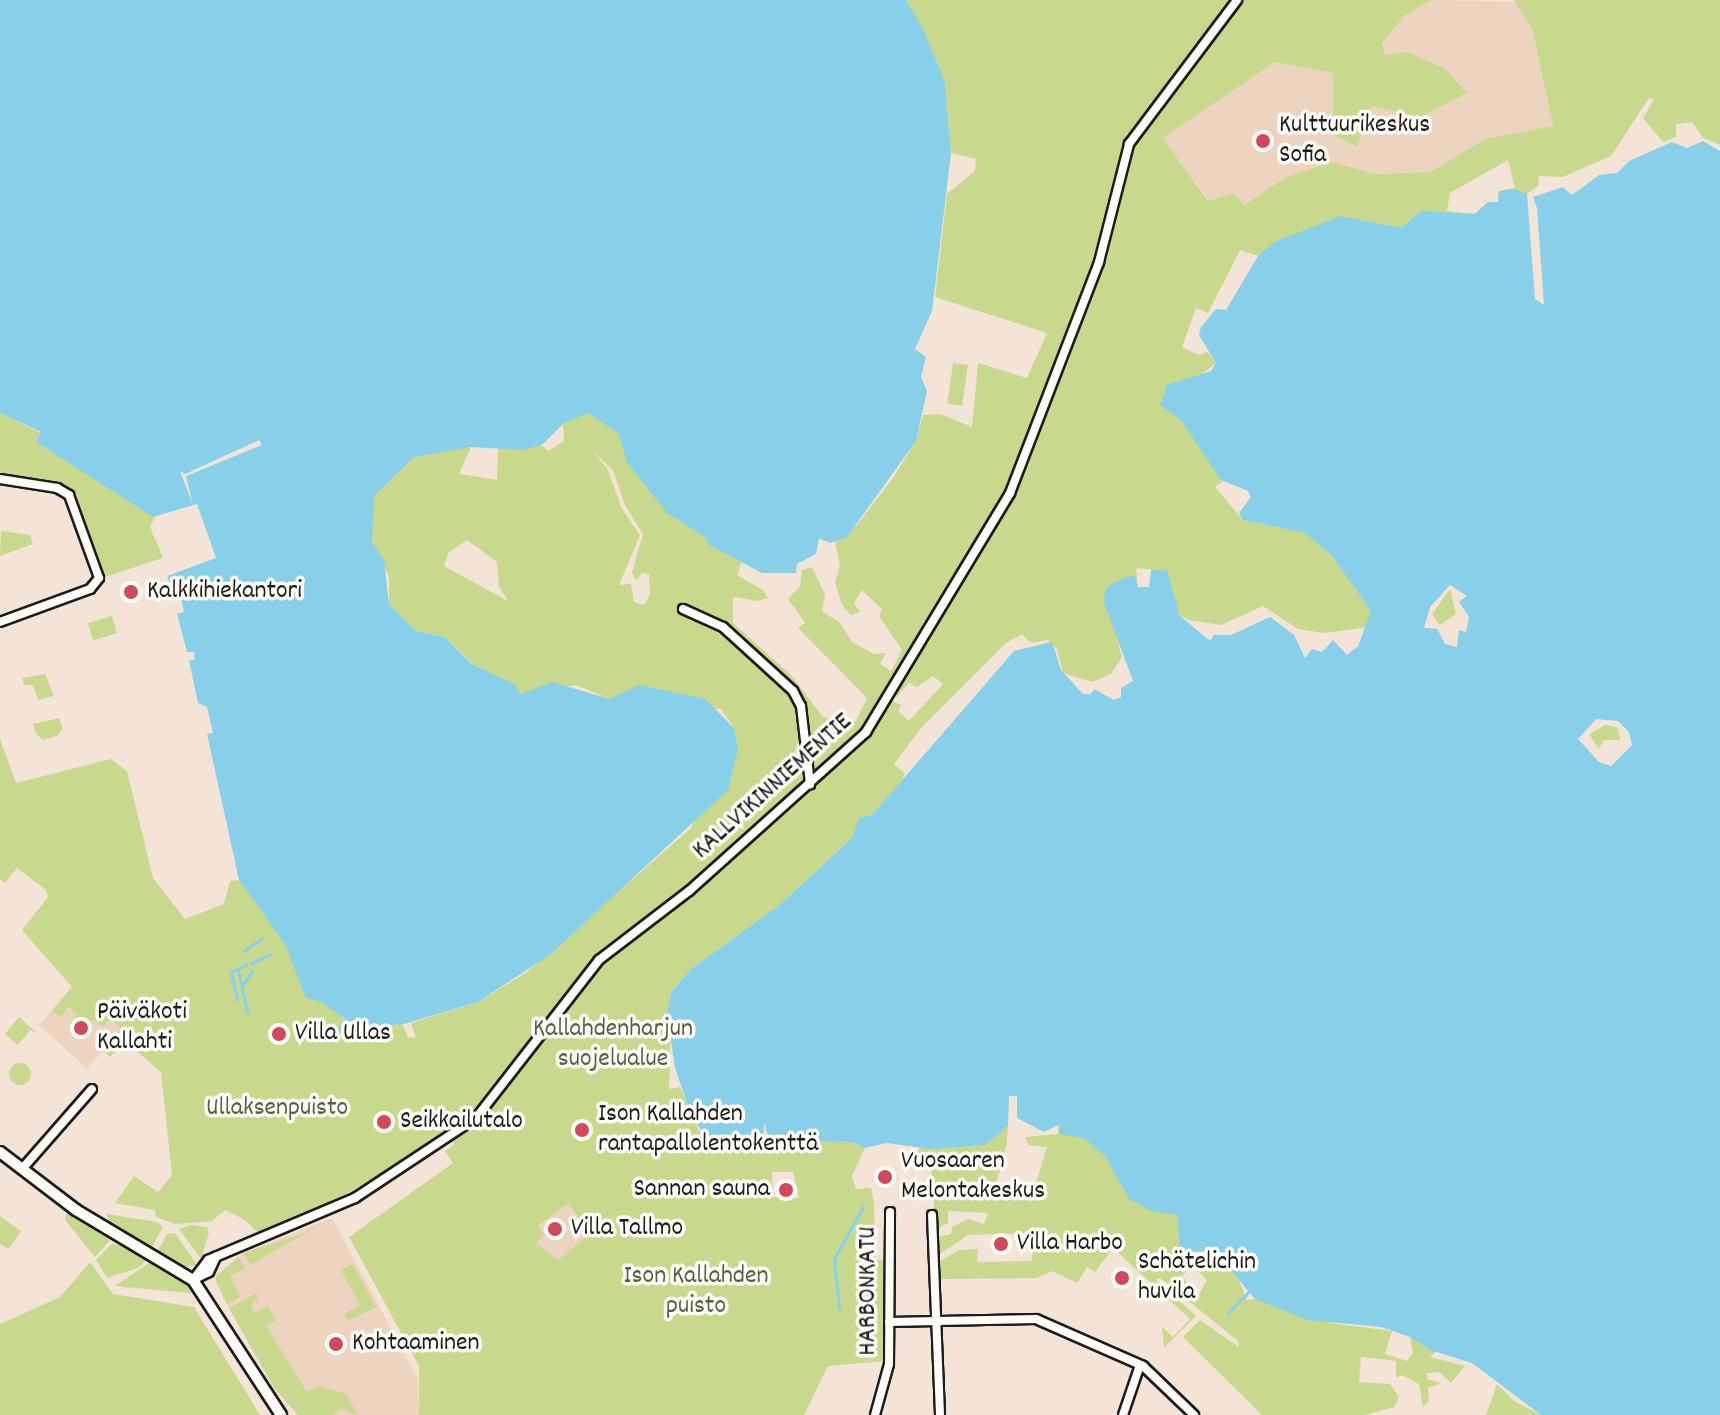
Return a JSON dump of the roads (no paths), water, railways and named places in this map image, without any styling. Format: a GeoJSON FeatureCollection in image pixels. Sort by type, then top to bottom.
{"type":"FeatureCollection","features":[{"type":"Feature","properties":{"kind":"street","name":"KALLVIKINNIEMENTIE"},"geometry":{"type":"LineString","coordinates":[[193,1280],[209,1272],[216,1257],[355,1198],[476,1118],[599,960],[689,891],[866,732],[994,525],[1099,262],[1129,144],[1237,0]]}},
{"type":"Feature","properties":{"kind":"street"},"geometry":{"type":"LineString","coordinates":[[0,479],[57,488],[69,495],[99,582],[0,622]]}},
{"type":"Feature","properties":{"kind":"street"},"geometry":{"type":"LineString","coordinates":[[683,609],[723,627],[793,691],[801,706],[810,784]]}},
{"type":"Feature","properties":{"kind":"street"},"geometry":{"type":"LineString","coordinates":[[22,1169],[92,1089]]}},
{"type":"Feature","properties":{"kind":"street"},"geometry":{"type":"LineString","coordinates":[[0,1152],[76,1210],[193,1280],[281,1415]]}},
{"type":"Feature","properties":{"kind":"street","name":"HARBONKATU"},"geometry":{"type":"LineString","coordinates":[[875,1415],[889,1364],[890,1212]]}},
{"type":"Feature","properties":{"kind":"street"},"geometry":{"type":"LineString","coordinates":[[932,1215],[940,1415]]}},
{"type":"Feature","properties":{"kind":"street"},"geometry":{"type":"LineString","coordinates":[[889,1322],[1036,1319],[1140,1365],[1194,1415]]}},
{"type":"Feature","properties":{"kind":"street"},"geometry":{"type":"LineString","coordinates":[[1123,1415],[1140,1365]]}},
{"type":"Feature","properties":{"kind":"water"},"geometry":{"type":"Polygon","coordinates":[[[0,0],[906,0],[923,29],[945,82],[951,153],[932,311],[915,349],[926,357],[921,377],[927,391],[916,441],[847,537],[830,543],[819,538],[816,554],[797,564],[796,573],[762,573],[709,545],[706,538],[667,513],[627,462],[618,433],[588,413],[563,424],[543,444],[525,450],[471,447],[414,457],[374,496],[372,542],[384,560],[389,604],[416,631],[444,637],[472,664],[514,684],[521,694],[552,682],[610,699],[639,685],[705,699],[734,728],[738,749],[728,790],[551,954],[478,1002],[404,1024],[357,1027],[321,1002],[306,998],[285,944],[239,880],[207,734],[213,733],[207,707],[198,703],[189,661],[195,659],[194,652],[187,652],[177,614],[184,612],[178,584],[170,585],[167,576],[216,558],[197,504],[153,517],[36,442],[41,432],[0,413],[0,0]]]}},
{"type":"Feature","properties":{"kind":"water"},"geometry":{"type":"Polygon","coordinates":[[[1703,141],[1720,151],[1720,1415],[1541,1415],[1472,1363],[1430,1350],[1410,1337],[1381,1327],[1308,1320],[1255,1299],[1221,1258],[1207,1251],[1185,1253],[1179,1244],[1178,1215],[1151,1211],[1129,1199],[1105,1156],[1084,1138],[1059,1134],[1060,1124],[1044,1132],[1017,1118],[1017,1096],[1009,1096],[1008,1126],[985,1145],[931,1149],[887,1143],[865,1148],[852,1142],[769,1140],[764,1122],[764,1139],[743,1151],[721,1149],[706,1139],[690,1112],[675,1068],[667,1013],[672,991],[691,969],[777,907],[852,838],[859,818],[872,815],[1014,651],[1052,642],[1061,670],[1083,694],[1091,694],[1094,689],[1114,700],[1121,697],[1121,688],[1133,681],[1103,600],[1107,587],[1134,575],[1138,587],[1149,587],[1151,570],[1167,570],[1180,616],[1210,641],[1214,635],[1231,635],[1270,617],[1294,635],[1305,658],[1312,649],[1322,652],[1333,640],[1347,655],[1358,646],[1371,611],[1331,555],[1305,533],[1243,520],[1239,513],[1251,497],[1248,491],[1221,480],[1181,420],[1160,405],[1167,385],[1211,371],[1216,363],[1199,335],[1201,327],[1216,309],[1226,310],[1258,256],[1274,242],[1341,216],[1401,228],[1421,211],[1475,214],[1488,202],[1498,202],[1499,191],[1515,189],[1533,197],[1563,187],[1572,195],[1599,175],[1617,173],[1629,161],[1672,142],[1687,148],[1703,141]],[[1450,585],[1430,607],[1424,628],[1437,629],[1445,644],[1457,647],[1459,630],[1466,632],[1469,617],[1459,602],[1467,596],[1450,585]],[[1596,719],[1578,739],[1599,762],[1611,766],[1632,745],[1629,732],[1618,721],[1596,719]]]}},
{"type":"Feature","properties":{"kind":"waterway"},"geometry":{"type":"LineString","coordinates":[[244,951],[262,938]]}},
{"type":"Feature","properties":{"kind":"waterway"},"geometry":{"type":"LineString","coordinates":[[251,963],[270,954]]}},
{"type":"Feature","properties":{"kind":"waterway"},"geometry":{"type":"LineString","coordinates":[[237,1000],[231,972],[246,965]]}},
{"type":"Feature","properties":{"kind":"waterway"},"geometry":{"type":"LineString","coordinates":[[238,970],[247,1012]]}},
{"type":"Feature","properties":{"kind":"waterway"},"geometry":{"type":"LineString","coordinates":[[242,986],[252,971]]}},
{"type":"Feature","properties":{"kind":"waterway"},"geometry":{"type":"LineString","coordinates":[[333,1041],[344,1020]]}},
{"type":"Feature","properties":{"kind":"waterway"},"geometry":{"type":"LineString","coordinates":[[839,1308],[834,1259],[863,1207]]}},
{"type":"Feature","properties":{"kind":"waterway"},"geometry":{"type":"LineString","coordinates":[[1228,1313],[1248,1292]]}},
{"type":"Feature","properties":{"kind":"place","name":"Kulttuurikeskus Sofia"},"geometry":{"type":"Point","coordinates":[1263,141]}},
{"type":"Feature","properties":{"kind":"place","name":"Kalkkihiekantori"},"geometry":{"type":"Point","coordinates":[131,592]}},
{"type":"Feature","properties":{"kind":"place","name":"Päiväkoti Kallahti"},"geometry":{"type":"Point","coordinates":[81,1028]}},
{"type":"Feature","properties":{"kind":"place","name":"Villa Ullas"},"geometry":{"type":"Point","coordinates":[279,1034]}},
{"type":"Feature","properties":{"kind":"place","name":"Seikkailutalo"},"geometry":{"type":"Point","coordinates":[384,1122]}},
{"type":"Feature","properties":{"kind":"place","name":"Ison Kallahden rantapallolentokenttä"},"geometry":{"type":"Point","coordinates":[582,1130]}},
{"type":"Feature","properties":{"kind":"place","name":"Vuosaaren Melontakeskus"},"geometry":{"type":"Point","coordinates":[885,1177]}},
{"type":"Feature","properties":{"kind":"place","name":"Sannan sauna"},"geometry":{"type":"Point","coordinates":[786,1190]}},
{"type":"Feature","properties":{"kind":"place","name":"Villa Tallmo"},"geometry":{"type":"Point","coordinates":[555,1229]}},
{"type":"Feature","properties":{"kind":"place","name":"Villa Harbo"},"geometry":{"type":"Point","coordinates":[1001,1244]}},
{"type":"Feature","properties":{"kind":"place","name":"Schätelichin huvila"},"geometry":{"type":"Point","coordinates":[1122,1278]}},
{"type":"Feature","properties":{"kind":"place","name":"Kohtaaminen"},"geometry":{"type":"Point","coordinates":[336,1344]}},
{"type":"Feature","properties":{"kind":"park label","name":"Kallahdenharjun suojelualue"},"geometry":{"type":"Point","coordinates":[613,1045]}},
{"type":"Feature","properties":{"kind":"park label","name":"Ullaksenpuisto"},"geometry":{"type":"Point","coordinates":[277,1109]}},
{"type":"Feature","properties":{"kind":"park label","name":"Ison Kallahden puisto"},"geometry":{"type":"Point","coordinates":[696,1292]}}]}
